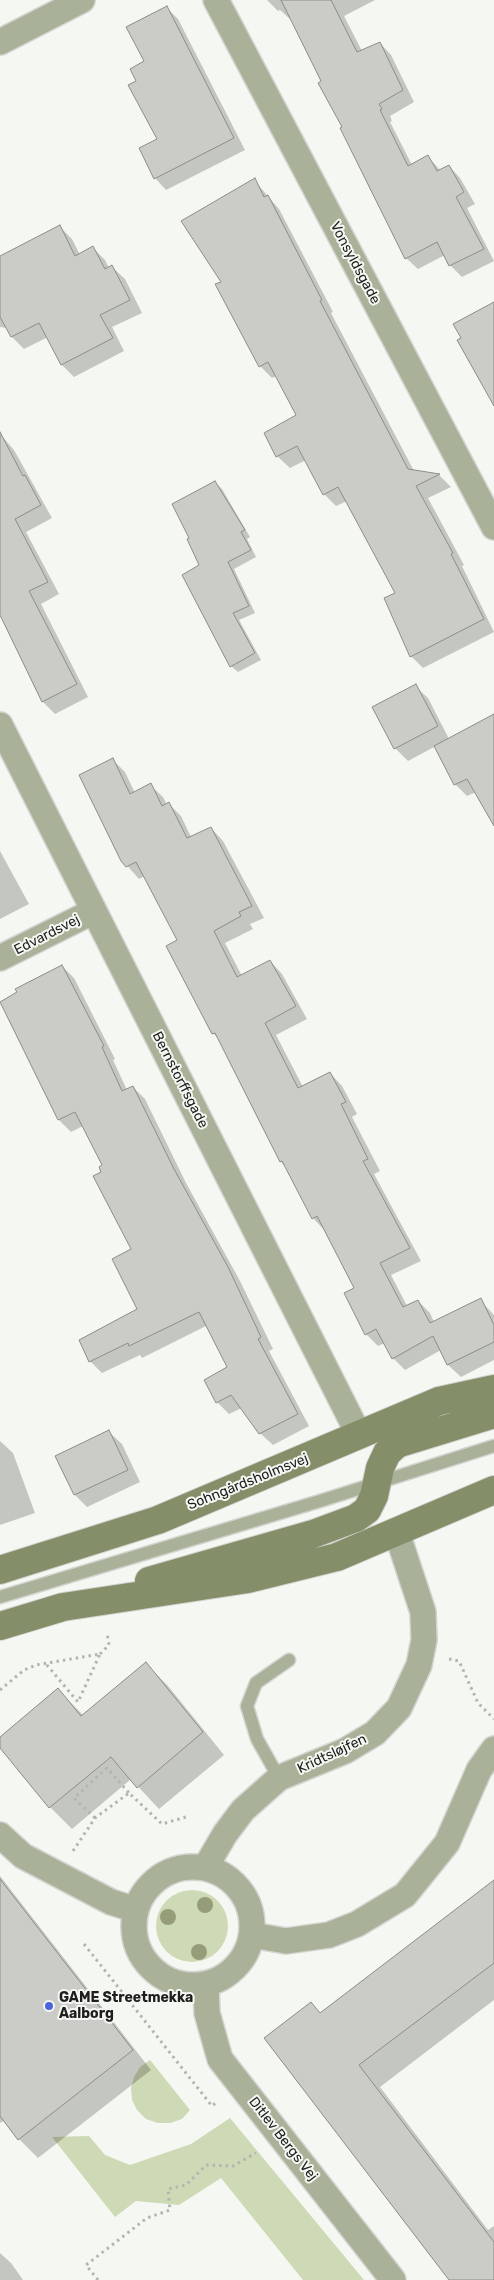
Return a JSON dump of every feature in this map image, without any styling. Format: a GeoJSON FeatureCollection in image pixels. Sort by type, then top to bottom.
{"type":"FeatureCollection","features":[{"type":"Feature","properties":{"kind":"street"},"geometry":{"type":"LineString","coordinates":[[0,42],[82,0]]}},
{"type":"Feature","properties":{"kind":"street","name":"Vonsyldsgade"},"geometry":{"type":"LineString","coordinates":[[216,0],[494,527]]}},
{"type":"Feature","properties":{"kind":"street","name":"Bernstorffsgade"},"geometry":{"type":"LineString","coordinates":[[0,725],[359,1435]]}},
{"type":"Feature","properties":{"kind":"street","name":"Edvardsvej"},"geometry":{"type":"LineString","coordinates":[[0,958],[94,911]]}},
{"type":"Feature","properties":{"kind":"street","name":"Sohngårdsholmsvej"},"geometry":{"type":"LineString","coordinates":[[0,1570],[158,1520],[440,1401],[494,1389]]}},
{"type":"Feature","properties":{"kind":"street"},"geometry":{"type":"LineString","coordinates":[[0,1626],[328,1529],[356,1518],[367,1510],[374,1496],[380,1468],[387,1453],[397,1444],[494,1414]]}},
{"type":"Feature","properties":{"kind":"street"},"geometry":{"type":"LineString","coordinates":[[359,1435],[397,1533]]}},
{"type":"Feature","properties":{"kind":"street"},"geometry":{"type":"LineString","coordinates":[[63,1607],[248,1579],[337,1557],[494,1490]]}},
{"type":"Feature","properties":{"kind":"street","name":"Kridtsløjfen"},"geometry":{"type":"LineString","coordinates":[[205,1868],[243,1810],[279,1778],[345,1751],[375,1733],[399,1708],[410,1687],[422,1652],[423,1612],[397,1533]]}},
{"type":"Feature","properties":{"kind":"street"},"geometry":{"type":"LineString","coordinates":[[252,1935],[286,1941],[329,1935],[357,1924],[405,1895],[447,1843],[479,1770],[494,1749]]}},
{"type":"Feature","properties":{"kind":"street"},"geometry":{"type":"LineString","coordinates":[[0,1834],[23,1856],[110,1902],[136,1910]]}},
{"type":"Feature","properties":{"kind":"street"},"geometry":{"type":"LineString","coordinates":[[187,1867],[205,1868],[222,1874],[236,1885],[246,1900],[251,1917],[252,1935],[247,1952],[223,1978],[206,1984],[188,1985],[171,1981],[156,1972],[144,1960],[137,1944],[134,1926],[136,1910],[144,1893],[155,1880],[170,1871],[187,1867]]}},
{"type":"Feature","properties":{"kind":"street","name":"Ditlev Bergs Vej"},"geometry":{"type":"LineString","coordinates":[[206,1984],[207,2013],[220,2059],[393,2280]]}},
{"type":"Feature","properties":{"kind":"lane"},"geometry":{"type":"LineString","coordinates":[[0,1597],[494,1446]]}},
{"type":"Feature","properties":{"kind":"lane"},"geometry":{"type":"LineString","coordinates":[[279,1778],[257,1739],[247,1706],[256,1684],[289,1660]]}},
{"type":"Feature","properties":{"kind":"path"},"geometry":{"type":"LineString","coordinates":[[46,1664],[78,1702],[100,1654],[109,1645],[106,1625]]}},
{"type":"Feature","properties":{"kind":"path"},"geometry":{"type":"LineString","coordinates":[[0,1690],[24,1670],[100,1654]]}},
{"type":"Feature","properties":{"kind":"path"},"geometry":{"type":"LineString","coordinates":[[459,1661],[478,1703],[494,1719]]}},
{"type":"Feature","properties":{"kind":"path"},"geometry":{"type":"LineString","coordinates":[[95,1818],[74,1798],[107,1768],[129,1793],[162,1824],[186,1817]]}},
{"type":"Feature","properties":{"kind":"path"},"geometry":{"type":"LineString","coordinates":[[48,1868],[73,1851],[95,1818],[129,1793]]}},
{"type":"Feature","properties":{"kind":"path"},"geometry":{"type":"LineString","coordinates":[[84,1944],[212,2106],[239,2083]]}},
{"type":"Feature","properties":{"kind":"path"},"geometry":{"type":"LineString","coordinates":[[98,2280],[86,2265],[147,2218],[170,2210],[168,2189],[186,2185],[206,2165],[234,2166]]}},
{"type":"Feature","properties":{"kind":"green space"},"geometry":{"type":"Polygon","coordinates":[[[192,1890],[212,1896],[222,1906],[228,1926],[222,1946],[212,1956],[192,1962],[172,1956],[162,1946],[156,1926],[162,1906],[172,1896],[192,1890]]]}},
{"type":"Feature","properties":{"kind":"green space"},"geometry":{"type":"Polygon","coordinates":[[[150,2060],[190,2110],[182,2119],[170,2123],[158,2123],[146,2119],[137,2110],[132,2100],[131,2088],[134,2077],[140,2067],[150,2060]]]}},
{"type":"Feature","properties":{"kind":"green space"},"geometry":{"type":"Polygon","coordinates":[[[230,2118],[364,2280],[303,2280],[221,2178],[179,2205],[136,2201],[115,2217],[52,2137],[89,2136],[105,2155],[130,2165],[191,2144],[230,2118]]]}},
{"type":"Feature","properties":{"kind":"building"},"geometry":{"type":"Polygon","coordinates":[[[281,0],[331,0],[357,52],[380,42],[403,90],[379,104],[382,109],[380,110],[408,166],[428,155],[437,171],[449,165],[464,192],[456,197],[484,249],[449,266],[437,242],[405,259],[340,128],[342,127],[318,83],[321,81],[281,0]]]}},
{"type":"Feature","properties":{"kind":"building"},"geometry":{"type":"Polygon","coordinates":[[[167,6],[234,138],[154,179],[139,148],[157,139],[128,85],[136,81],[130,69],[144,61],[126,27],[167,6]]]}},
{"type":"Feature","properties":{"kind":"building"},"geometry":{"type":"Polygon","coordinates":[[[255,178],[264,197],[268,195],[322,300],[320,301],[408,469],[440,474],[416,486],[453,553],[451,554],[484,619],[410,657],[384,598],[395,593],[338,487],[323,495],[297,446],[276,457],[264,433],[296,415],[268,362],[259,367],[215,284],[221,282],[181,221],[255,178]]]}},
{"type":"Feature","properties":{"kind":"building"},"geometry":{"type":"Polygon","coordinates":[[[60,225],[75,256],[93,246],[105,269],[112,265],[130,300],[100,315],[113,338],[61,365],[39,323],[11,337],[0,317],[0,256],[60,225]]]}},
{"type":"Feature","properties":{"kind":"building"},"geometry":{"type":"Polygon","coordinates":[[[494,302],[494,406],[457,340],[461,338],[453,324],[494,302]]]}},
{"type":"Feature","properties":{"kind":"building"},"geometry":{"type":"Polygon","coordinates":[[[0,432],[41,505],[15,519],[48,582],[29,591],[77,684],[42,702],[0,615],[0,432]]]}},
{"type":"Feature","properties":{"kind":"building"},"geometry":{"type":"Polygon","coordinates":[[[215,481],[245,530],[241,532],[251,550],[228,562],[249,606],[233,613],[255,653],[230,667],[182,575],[199,565],[187,539],[189,538],[172,504],[215,481]]]}},
{"type":"Feature","properties":{"kind":"building"},"geometry":{"type":"Polygon","coordinates":[[[416,684],[438,726],[394,749],[372,707],[416,684]]]}},
{"type":"Feature","properties":{"kind":"building"},"geometry":{"type":"Polygon","coordinates":[[[494,714],[494,826],[467,779],[454,785],[434,746],[494,714]]]}},
{"type":"Feature","properties":{"kind":"building"},"geometry":{"type":"Polygon","coordinates":[[[113,758],[130,794],[151,783],[162,806],[169,802],[187,838],[211,827],[252,906],[239,912],[241,916],[214,931],[237,977],[270,960],[296,1006],[265,1023],[298,1088],[330,1072],[346,1102],[341,1104],[368,1159],[363,1161],[410,1248],[380,1263],[403,1307],[418,1300],[430,1323],[481,1298],[494,1325],[494,1342],[447,1365],[433,1336],[392,1359],[376,1329],[365,1335],[344,1293],[354,1288],[317,1216],[312,1219],[282,1161],[280,1162],[215,1033],[212,1034],[166,946],[177,940],[136,862],[126,867],[121,861],[79,775],[113,758]]]}},
{"type":"Feature","properties":{"kind":"building"},"geometry":{"type":"Polygon","coordinates":[[[62,965],[104,1046],[102,1047],[122,1091],[133,1086],[174,1169],[228,1267],[261,1337],[258,1339],[298,1414],[259,1434],[231,1395],[216,1403],[204,1380],[227,1367],[199,1312],[129,1346],[128,1343],[89,1362],[79,1340],[137,1309],[112,1259],[131,1249],[93,1176],[101,1172],[99,1167],[102,1165],[75,1112],[58,1120],[0,1002],[17,992],[15,989],[62,965]]]}},
{"type":"Feature","properties":{"kind":"building"},"geometry":{"type":"Polygon","coordinates":[[[109,1430],[128,1470],[74,1495],[55,1456],[109,1430]]]}},
{"type":"Feature","properties":{"kind":"building"},"geometry":{"type":"Polygon","coordinates":[[[146,1662],[203,1732],[137,1788],[111,1757],[49,1808],[0,1748],[0,1737],[58,1688],[81,1716],[146,1662]]]}},
{"type":"Feature","properties":{"kind":"building","name":"GAME Streetmekka Aalborg"},"geometry":{"type":"Polygon","coordinates":[[[0,1879],[133,2050],[18,2140],[0,2116],[0,1879]]]}},
{"type":"Feature","properties":{"kind":"building"},"geometry":{"type":"Polygon","coordinates":[[[494,1880],[494,1963],[359,2065],[494,2242],[494,2280],[449,2280],[264,2038],[311,2002],[320,2013],[494,1880]]]}},
{"type":"Feature","properties":{"kind":"place","name":"GAME Streetmekka Aalborg"},"geometry":{"type":"Point","coordinates":[49,2006]}}]}
